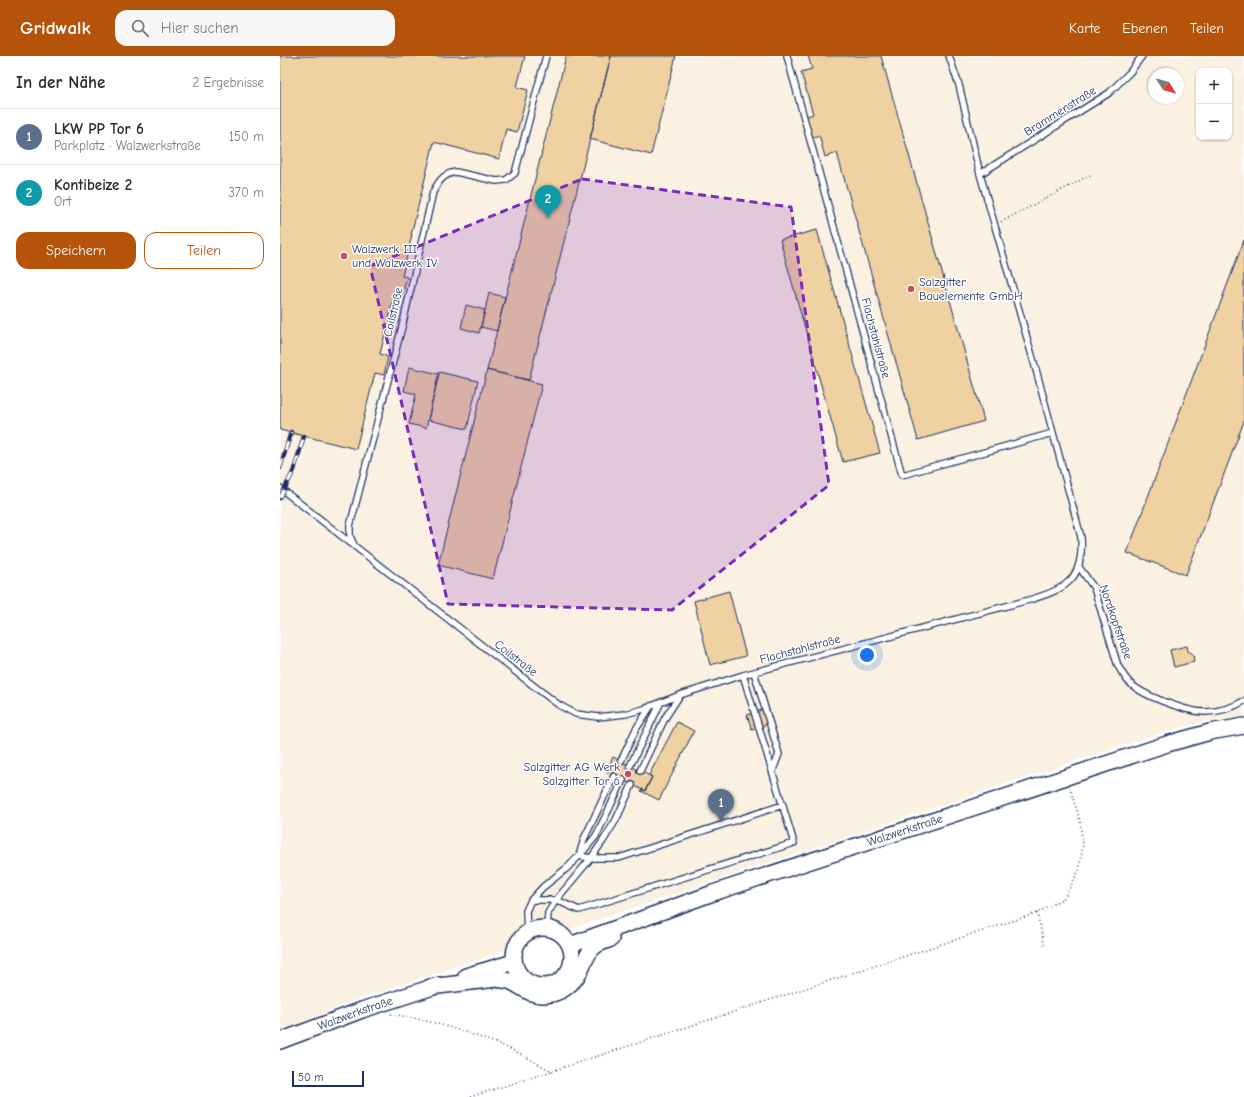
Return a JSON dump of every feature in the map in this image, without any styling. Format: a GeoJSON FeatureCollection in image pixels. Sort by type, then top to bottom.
{"type":"FeatureCollection","features":[{"type":"Feature","properties":{"kind":"street","name":"Walzwerkstraße"},"geometry":{"type":"LineString","coordinates":[[570,945],[674,906],[1187,738],[1244,726]]}},
{"type":"Feature","properties":{"kind":"street"},"geometry":{"type":"LineString","coordinates":[[430,987],[507,980],[534,994],[552,994],[561,991],[570,985],[580,972],[585,959],[594,947],[674,906]]}},
{"type":"Feature","properties":{"kind":"street"},"geometry":{"type":"LineString","coordinates":[[548,928],[559,932],[570,945],[572,954],[571,964],[567,973],[560,980],[542,986],[532,984],[524,979],[514,962],[514,952],[517,943],[527,933],[536,929],[548,928]]}},
{"type":"Feature","properties":{"kind":"street"},"geometry":{"type":"LineString","coordinates":[[430,987],[514,962]]}},
{"type":"Feature","properties":{"kind":"street","name":"Walzwerkstraße"},"geometry":{"type":"LineString","coordinates":[[280,1041],[362,1010],[430,987]]}},
{"type":"Feature","properties":{"kind":"lane","name":"Coilstraße"},"geometry":{"type":"LineString","coordinates":[[360,551],[353,543],[350,536],[350,526],[403,323],[433,192],[441,179],[450,173],[456,172],[496,181],[506,180],[515,173],[546,56]]}},
{"type":"Feature","properties":{"kind":"lane","name":"Flachstahlstraße"},"geometry":{"type":"LineString","coordinates":[[787,56],[902,475],[1053,433]]}},
{"type":"Feature","properties":{"kind":"lane"},"geometry":{"type":"LineString","coordinates":[[949,56],[959,85],[994,226],[1081,537],[1079,567]]}},
{"type":"Feature","properties":{"kind":"lane","name":"Brammenstraße"},"geometry":{"type":"LineString","coordinates":[[980,174],[1109,93],[1130,72],[1142,56]]}},
{"type":"Feature","properties":{"kind":"lane","name":"Coilstraße"},"geometry":{"type":"LineString","coordinates":[[280,488],[539,690],[559,705],[576,714],[598,717],[625,714],[680,695]]}},
{"type":"Feature","properties":{"kind":"lane","name":"Flachstahlstraße"},"geometry":{"type":"LineString","coordinates":[[680,695],[743,675],[1048,594],[1068,582],[1075,575],[1079,567]]}},
{"type":"Feature","properties":{"kind":"lane","name":"Nordkopfstraße"},"geometry":{"type":"LineString","coordinates":[[1079,567],[1094,588],[1118,666],[1130,684],[1162,701],[1193,711],[1206,712],[1222,710],[1234,707],[1244,701]]}},
{"type":"Feature","properties":{"kind":"lane","name":"Flachstahlstraße"},"geometry":{"type":"LineString","coordinates":[[754,672],[779,754],[773,770]]}},
{"type":"Feature","properties":{"kind":"lane","name":"Flachstahlstraße"},"geometry":{"type":"LineString","coordinates":[[531,900],[556,900],[579,910],[794,843],[743,675]]}},
{"type":"Feature","properties":{"kind":"lane"},"geometry":{"type":"LineString","coordinates":[[640,771],[665,718],[680,695]]}},
{"type":"Feature","properties":{"kind":"lane"},"geometry":{"type":"LineString","coordinates":[[630,766],[661,702]]}},
{"type":"Feature","properties":{"kind":"lane"},"geometry":{"type":"LineString","coordinates":[[621,761],[636,729],[651,706]]}},
{"type":"Feature","properties":{"kind":"lane"},"geometry":{"type":"LineString","coordinates":[[579,856],[584,839],[614,776]]}},
{"type":"Feature","properties":{"kind":"lane"},"geometry":{"type":"LineString","coordinates":[[527,933],[526,911],[531,900],[543,887],[567,868],[596,836],[623,780]]}},
{"type":"Feature","properties":{"kind":"lane"},"geometry":{"type":"LineString","coordinates":[[548,928],[548,913],[556,900],[591,858],[616,820],[632,785]]}},
{"type":"Feature","properties":{"kind":"lane"},"geometry":{"type":"LineString","coordinates":[[579,856],[591,858],[618,858],[782,805]]}},
{"type":"Feature","properties":{"kind":"path"},"geometry":{"type":"LineString","coordinates":[[994,226],[1092,174]]}},
{"type":"Feature","properties":{"kind":"path"},"geometry":{"type":"LineString","coordinates":[[470,1097],[1037,913],[1065,897],[1079,870],[1083,845],[1080,821],[1067,778]]}},
{"type":"Feature","properties":{"kind":"path"},"geometry":{"type":"LineString","coordinates":[[1037,913],[1045,948]]}},
{"type":"Feature","properties":{"kind":"path"},"geometry":{"type":"LineString","coordinates":[[389,1014],[410,1017],[458,1030],[509,1049],[552,1071]]}},
{"type":"Feature","properties":{"kind":"highlighted area"},"geometry":{"type":"Polygon","coordinates":[[[582,179],[791,207],[829,485],[672,610],[448,604],[370,266],[582,179]]]}},
{"type":"Feature","properties":{"kind":"shaded area"},"geometry":{"type":"Polygon","coordinates":[[[280,56],[1244,56],[1244,717],[1200,723],[1148,737],[344,1004],[280,1032],[280,56]]]}},
{"type":"Feature","properties":{"kind":"building","name":"Walzwerk III und Walzwerk IV"},"geometry":{"type":"Polygon","coordinates":[[[280,56],[525,56],[517,87],[528,90],[517,132],[506,129],[499,159],[434,142],[402,276],[407,277],[403,293],[396,291],[395,295],[397,296],[395,303],[393,302],[380,354],[388,357],[384,375],[375,373],[356,449],[280,430],[280,56]]]}},
{"type":"Feature","properties":{"kind":"building"},"geometry":{"type":"Polygon","coordinates":[[[566,56],[611,56],[529,380],[487,370],[566,56]]]}},
{"type":"Feature","properties":{"kind":"building"},"geometry":{"type":"Polygon","coordinates":[[[611,56],[676,56],[651,155],[590,139],[611,56]]]}},
{"type":"Feature","properties":{"kind":"building","name":"Salzgitter Bauelemente GmbH"},"geometry":{"type":"Polygon","coordinates":[[[808,56],[881,56],[984,421],[918,440],[837,153],[825,157],[819,135],[811,138],[805,117],[813,114],[801,72],[812,69],[808,56]]]}},
{"type":"Feature","properties":{"kind":"building"},"geometry":{"type":"Polygon","coordinates":[[[817,230],[880,453],[843,462],[780,240],[817,230]]]}},
{"type":"Feature","properties":{"kind":"building"},"geometry":{"type":"Polygon","coordinates":[[[1244,240],[1244,421],[1186,575],[1127,553],[1244,240]]]}},
{"type":"Feature","properties":{"kind":"building"},"geometry":{"type":"Polygon","coordinates":[[[489,293],[505,297],[497,331],[481,327],[489,293]]]}},
{"type":"Feature","properties":{"kind":"building"},"geometry":{"type":"Polygon","coordinates":[[[466,305],[485,310],[479,333],[461,328],[466,305]]]}},
{"type":"Feature","properties":{"kind":"building"},"geometry":{"type":"Polygon","coordinates":[[[409,367],[439,374],[426,428],[409,424],[416,394],[404,391],[409,367]]]}},
{"type":"Feature","properties":{"kind":"building"},"geometry":{"type":"Polygon","coordinates":[[[487,370],[542,384],[493,579],[438,565],[487,370]]]}},
{"type":"Feature","properties":{"kind":"building"},"geometry":{"type":"Polygon","coordinates":[[[439,372],[478,381],[467,429],[428,420],[439,372]]]}},
{"type":"Feature","properties":{"kind":"building"},"geometry":{"type":"Polygon","coordinates":[[[729,591],[746,656],[710,665],[694,601],[729,591]]]}},
{"type":"Feature","properties":{"kind":"building"},"geometry":{"type":"Polygon","coordinates":[[[1187,646],[1188,651],[1193,654],[1194,662],[1174,667],[1170,650],[1187,646]]]}},
{"type":"Feature","properties":{"kind":"building"},"geometry":{"type":"Polygon","coordinates":[[[767,708],[772,722],[752,730],[747,715],[767,708]]]}},
{"type":"Feature","properties":{"kind":"building"},"geometry":{"type":"Polygon","coordinates":[[[677,722],[694,731],[659,800],[641,791],[642,789],[645,791],[652,777],[649,775],[677,722]]]}},
{"type":"Feature","properties":{"kind":"building","name":"Salzgitter AG Werk Salzgitter Tor 6"},"geometry":{"type":"Polygon","coordinates":[[[613,757],[652,777],[645,791],[606,772],[613,757]]]}},
{"type":"Feature","properties":{"kind":"railway"},"geometry":{"type":"LineString","coordinates":[[280,468],[291,432]]}},
{"type":"Feature","properties":{"kind":"railway"},"geometry":{"type":"LineString","coordinates":[[280,498],[294,470],[304,436]]}},
{"type":"Feature","properties":{"kind":"place","name":"Kontibeize 2"},"geometry":{"type":"Point","coordinates":[548,218]}},
{"type":"Feature","properties":{"kind":"place","name":"Walzwerk III und Walzwerk IV"},"geometry":{"type":"Point","coordinates":[344,256]}},
{"type":"Feature","properties":{"kind":"place","name":"Salzgitter Bauelemente GmbH"},"geometry":{"type":"Point","coordinates":[911,289]}},
{"type":"Feature","properties":{"kind":"place","name":"Salzgitter AG Werk Salzgitter Tor 6"},"geometry":{"type":"Point","coordinates":[628,774]}},
{"type":"Feature","properties":{"kind":"place","name":"LKW PP Tor 6"},"geometry":{"type":"Point","coordinates":[721,822]}}]}
